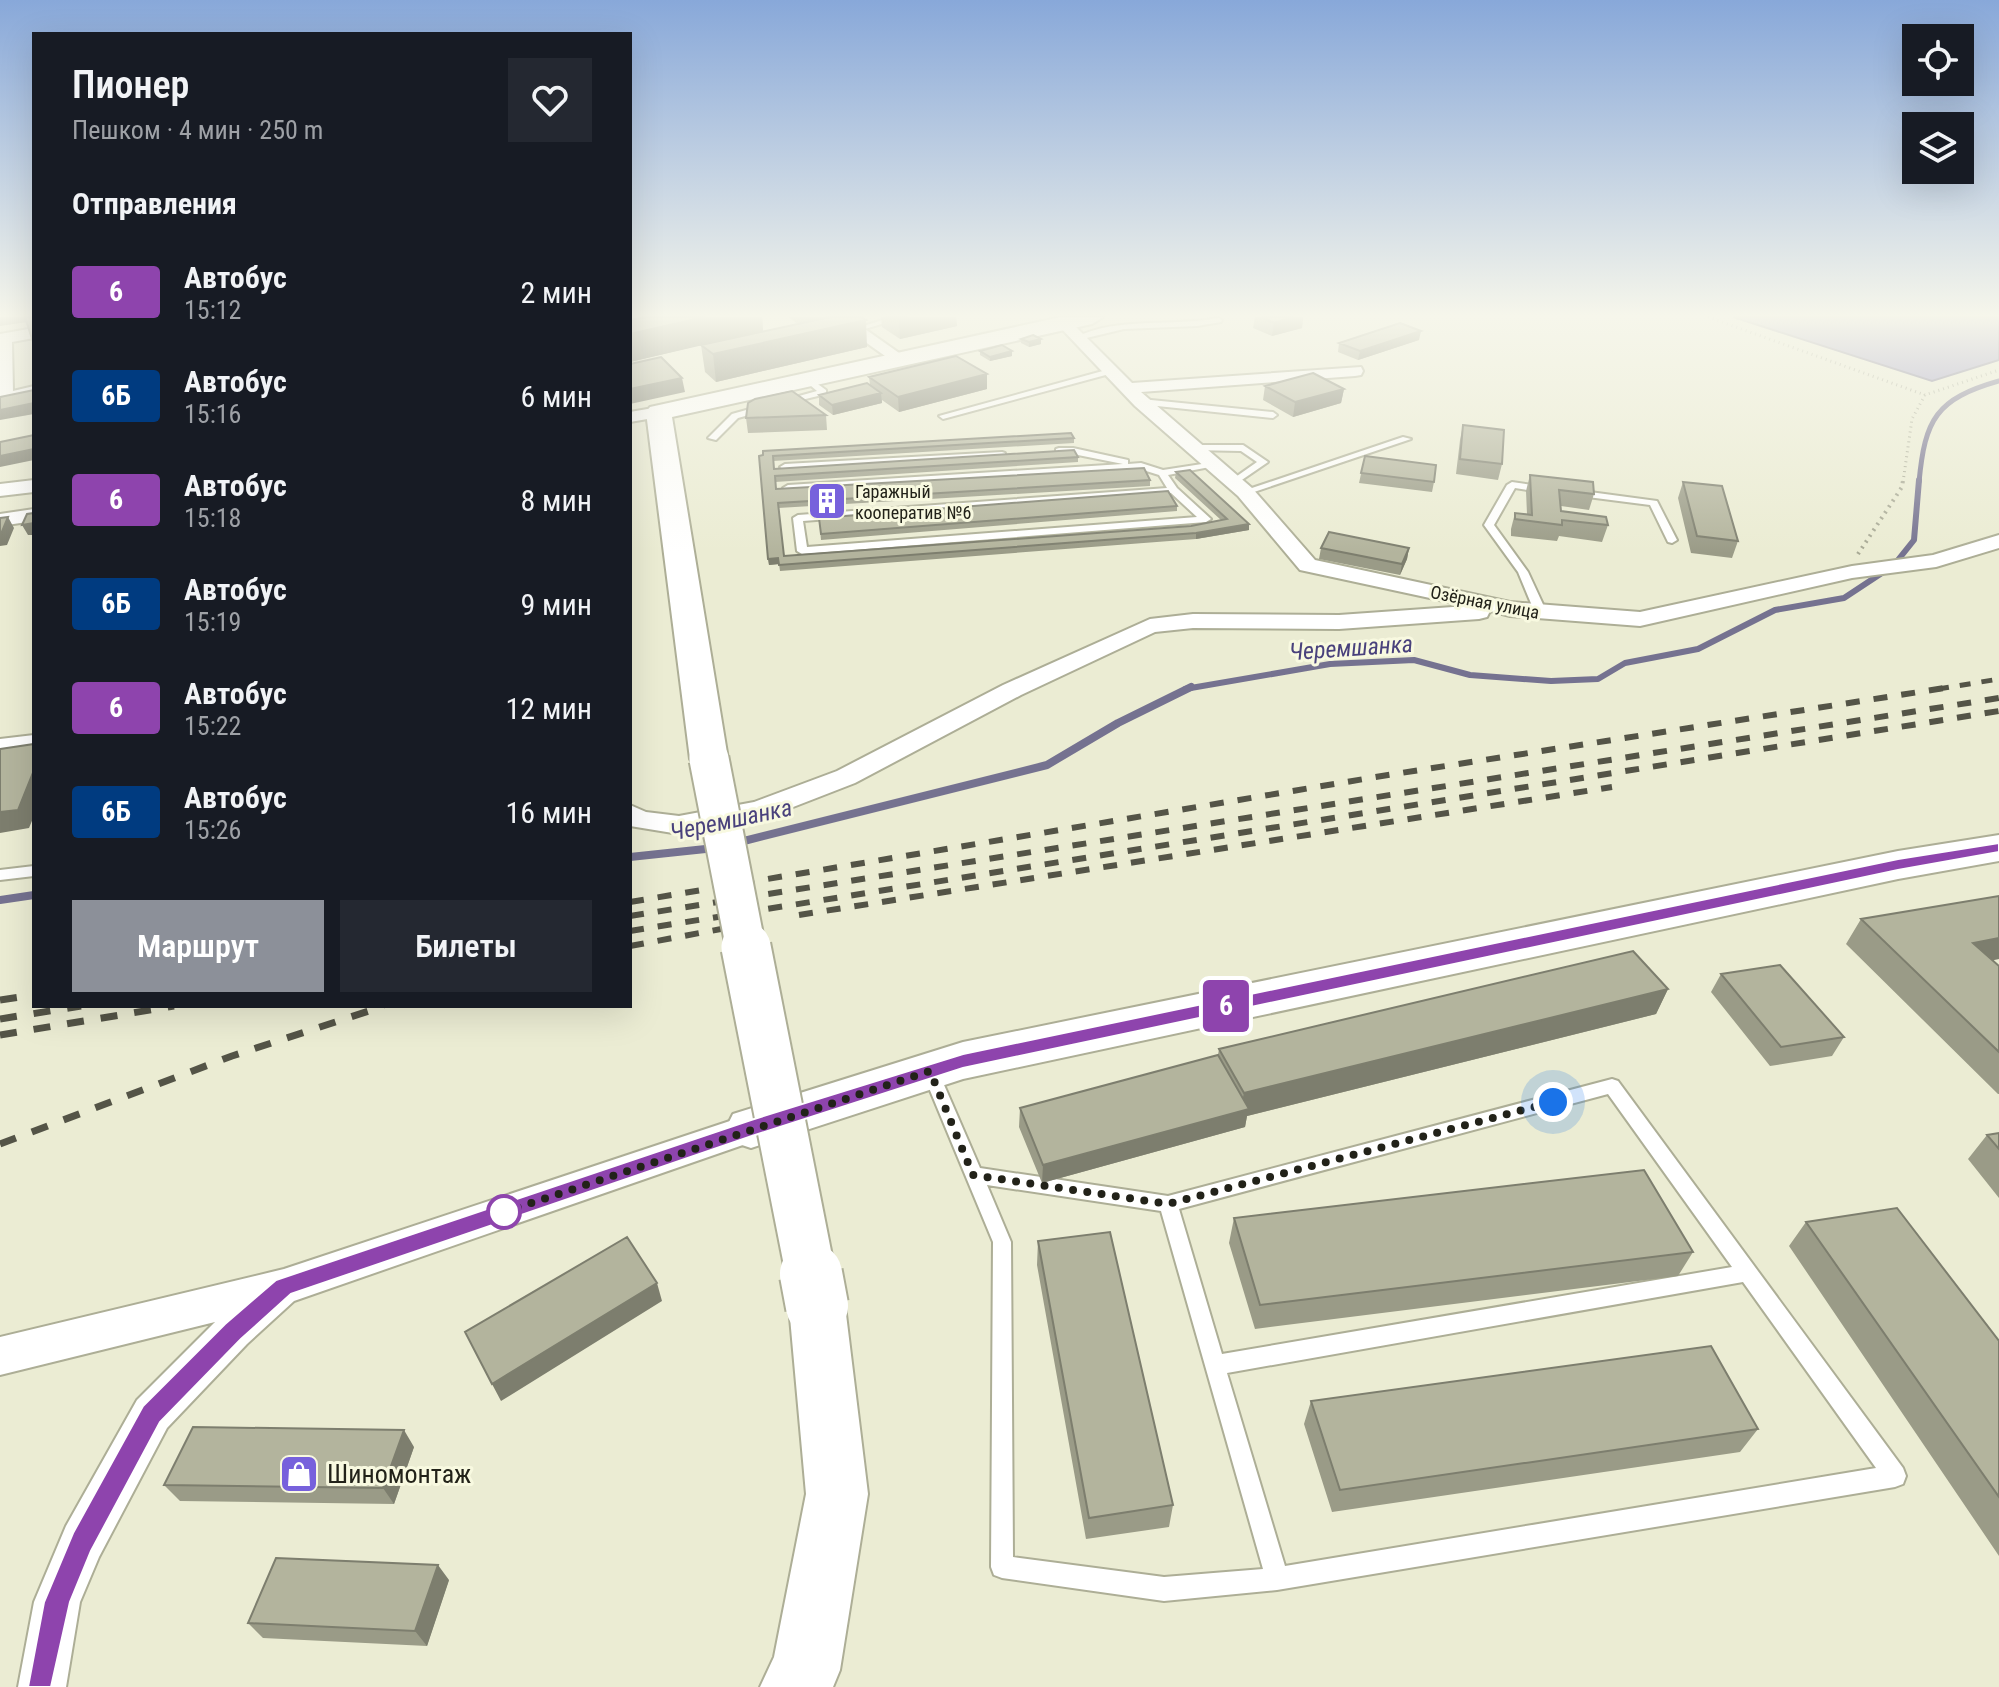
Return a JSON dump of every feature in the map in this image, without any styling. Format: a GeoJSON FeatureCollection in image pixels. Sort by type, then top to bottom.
{"type":"FeatureCollection","features":[{"type":"Feature","properties":{"kind":"main road"},"geometry":{"type":"LineString","coordinates":[[733,396],[645,414],[709,759],[817,1306],[837,1494],[806,1670],[795,1687]]}},
{"type":"Feature","properties":{"kind":"main road"},"geometry":{"type":"LineString","coordinates":[[751,1128],[963,1061],[1898,865],[1999,848]]}},
{"type":"Feature","properties":{"kind":"street","name":"Озёрная улица"},"geometry":{"type":"LineString","coordinates":[[1135,396],[1239,488],[1308,565],[1510,609],[1640,619],[1862,571],[1936,561],[1999,541]]}},
{"type":"Feature","properties":{"kind":"street"},"geometry":{"type":"LineString","coordinates":[[0,490],[32,486]]}},
{"type":"Feature","properties":{"kind":"street"},"geometry":{"type":"LineString","coordinates":[[0,520],[32,515]]}},
{"type":"Feature","properties":{"kind":"street"},"geometry":{"type":"LineString","coordinates":[[633,819],[679,825],[774,804],[846,777],[1012,690],[1150,626],[1193,621],[1339,622],[1510,609]]}},
{"type":"Feature","properties":{"kind":"street"},"geometry":{"type":"LineString","coordinates":[[0,747],[32,743]]}},
{"type":"Feature","properties":{"kind":"street"},"geometry":{"type":"LineString","coordinates":[[0,1356],[284,1287],[751,1128]]}},
{"type":"Feature","properties":{"kind":"street"},"geometry":{"type":"LineString","coordinates":[[42,1687],[57,1602],[82,1542],[152,1414],[233,1331],[284,1287]]}},
{"type":"Feature","properties":{"kind":"lane"},"geometry":{"type":"LineString","coordinates":[[713,438],[735,416],[809,396]]}},
{"type":"Feature","properties":{"kind":"lane"},"geometry":{"type":"LineString","coordinates":[[943,416],[1018,396]]}},
{"type":"Feature","properties":{"kind":"lane"},"geometry":{"type":"LineString","coordinates":[[1139,396],[1273,415]]}},
{"type":"Feature","properties":{"kind":"lane"},"geometry":{"type":"LineString","coordinates":[[1239,488],[1406,439]]}},
{"type":"Feature","properties":{"kind":"lane"},"geometry":{"type":"LineString","coordinates":[[1194,448],[1243,448],[1263,462],[1239,488]]}},
{"type":"Feature","properties":{"kind":"lane"},"geometry":{"type":"LineString","coordinates":[[1041,452],[1073,451],[1162,473],[1212,464]]}},
{"type":"Feature","properties":{"kind":"lane"},"geometry":{"type":"LineString","coordinates":[[785,467],[1009,454]]}},
{"type":"Feature","properties":{"kind":"lane"},"geometry":{"type":"LineString","coordinates":[[788,488],[1141,466]]}},
{"type":"Feature","properties":{"kind":"lane"},"geometry":{"type":"LineString","coordinates":[[1162,473],[1173,490],[1206,519],[802,551],[798,518],[1173,490]]}},
{"type":"Feature","properties":{"kind":"lane"},"geometry":{"type":"LineString","coordinates":[[1541,613],[1523,572],[1489,525],[1512,485],[1654,503],[1672,540]]}},
{"type":"Feature","properties":{"kind":"lane"},"geometry":{"type":"LineString","coordinates":[[0,875],[32,871]]}},
{"type":"Feature","properties":{"kind":"lane"},"geometry":{"type":"LineString","coordinates":[[930,1071],[973,1175],[1002,1242],[1002,1567],[1164,1589],[1277,1579],[1895,1476],[1612,1086],[1168,1204],[973,1175]]}},
{"type":"Feature","properties":{"kind":"lane"},"geometry":{"type":"LineString","coordinates":[[1168,1204],[1277,1579]]}},
{"type":"Feature","properties":{"kind":"lane"},"geometry":{"type":"LineString","coordinates":[[1215,1365],[1748,1273]]}},
{"type":"Feature","properties":{"kind":"path"},"geometry":{"type":"LineString","coordinates":[[1862,571],[1860,550],[1886,517],[1902,487],[1912,419],[1925,396]]}},
{"type":"Feature","properties":{"kind":"building"},"geometry":{"type":"Polygon","coordinates":[[[32,396],[32,403],[0,410],[0,397],[32,396]]]}},
{"type":"Feature","properties":{"kind":"building"},"geometry":{"type":"Polygon","coordinates":[[[799,396],[826,415],[746,418],[748,403],[755,399],[799,396]]]}},
{"type":"Feature","properties":{"kind":"building"},"geometry":{"type":"Polygon","coordinates":[[[820,396],[870,396],[832,405],[820,396]]]}},
{"type":"Feature","properties":{"kind":"building"},"geometry":{"type":"Polygon","coordinates":[[[1283,396],[1319,396],[1295,402],[1283,396]]]}},
{"type":"Feature","properties":{"kind":"building"},"geometry":{"type":"Polygon","coordinates":[[[1463,425],[1504,430],[1502,464],[1460,459],[1463,425]]]}},
{"type":"Feature","properties":{"kind":"building"},"geometry":{"type":"Polygon","coordinates":[[[1071,433],[1074,438],[773,456],[774,469],[1074,450],[1078,457],[775,476],[776,489],[1144,468],[1150,480],[778,503],[784,556],[1191,526],[1227,519],[1176,472],[1190,470],[1249,524],[1196,533],[779,565],[778,558],[768,559],[759,456],[763,455],[763,451],[1071,433]]]}},
{"type":"Feature","properties":{"kind":"building"},"geometry":{"type":"Polygon","coordinates":[[[32,435],[32,449],[0,456],[0,442],[32,435]]]}},
{"type":"Feature","properties":{"kind":"building"},"geometry":{"type":"Polygon","coordinates":[[[1365,456],[1436,465],[1434,482],[1361,473],[1365,456]]]}},
{"type":"Feature","properties":{"kind":"building"},"geometry":{"type":"Polygon","coordinates":[[[1530,475],[1593,482],[1594,494],[1559,490],[1561,511],[1606,517],[1608,525],[1562,520],[1562,525],[1515,519],[1515,513],[1532,515],[1530,475]]]}},
{"type":"Feature","properties":{"kind":"building"},"geometry":{"type":"Polygon","coordinates":[[[1683,482],[1722,486],[1738,541],[1697,536],[1683,482]]]}},
{"type":"Feature","properties":{"kind":"building"},"geometry":{"type":"Polygon","coordinates":[[[1168,491],[1177,506],[821,534],[819,518],[1168,491]]]}},
{"type":"Feature","properties":{"kind":"building"},"geometry":{"type":"Polygon","coordinates":[[[32,513],[32,523],[22,525],[27,514],[32,513]]]}},
{"type":"Feature","properties":{"kind":"building"},"geometry":{"type":"Polygon","coordinates":[[[8,517],[1,534],[0,534],[0,518],[8,517]]]}},
{"type":"Feature","properties":{"kind":"building"},"geometry":{"type":"Polygon","coordinates":[[[1329,532],[1409,548],[1402,564],[1321,548],[1329,532]]]}},
{"type":"Feature","properties":{"kind":"building"},"geometry":{"type":"Polygon","coordinates":[[[32,744],[32,775],[18,810],[0,812],[0,749],[32,744]]]}},
{"type":"Feature","properties":{"kind":"building"},"geometry":{"type":"Polygon","coordinates":[[[1999,896],[1999,938],[1973,943],[1999,966],[1999,1052],[1861,919],[1999,896]]]}},
{"type":"Feature","properties":{"kind":"building"},"geometry":{"type":"Polygon","coordinates":[[[1633,951],[1668,989],[1244,1093],[1219,1049],[1633,951]]]}},
{"type":"Feature","properties":{"kind":"building"},"geometry":{"type":"Polygon","coordinates":[[[1780,965],[1844,1037],[1781,1047],[1721,974],[1780,965]]]}},
{"type":"Feature","properties":{"kind":"building"},"geometry":{"type":"Polygon","coordinates":[[[1218,1055],[1249,1109],[1043,1165],[1020,1108],[1218,1055]]]}},
{"type":"Feature","properties":{"kind":"building"},"geometry":{"type":"Polygon","coordinates":[[[1999,1133],[1999,1149],[1987,1135],[1999,1133]]]}},
{"type":"Feature","properties":{"kind":"building"},"geometry":{"type":"Polygon","coordinates":[[[1644,1170],[1693,1252],[1260,1305],[1234,1218],[1644,1170]]]}},
{"type":"Feature","properties":{"kind":"building"},"geometry":{"type":"Polygon","coordinates":[[[1897,1208],[1999,1341],[1999,1497],[1806,1222],[1897,1208]]]}},
{"type":"Feature","properties":{"kind":"building"},"geometry":{"type":"Polygon","coordinates":[[[1110,1232],[1173,1505],[1089,1518],[1038,1241],[1110,1232]]]}},
{"type":"Feature","properties":{"kind":"building"},"geometry":{"type":"Polygon","coordinates":[[[627,1237],[657,1283],[492,1384],[465,1332],[627,1237]]]}},
{"type":"Feature","properties":{"kind":"building"},"geometry":{"type":"Polygon","coordinates":[[[1711,1346],[1758,1429],[1340,1490],[1311,1401],[1711,1346]]]}},
{"type":"Feature","properties":{"kind":"building","name":"Шиномонтаж"},"geometry":{"type":"Polygon","coordinates":[[[193,1427],[404,1430],[383,1488],[164,1485],[193,1427]]]}},
{"type":"Feature","properties":{"kind":"building"},"geometry":{"type":"Polygon","coordinates":[[[276,1558],[438,1565],[415,1631],[248,1623],[276,1558]]]}},
{"type":"Feature","properties":{"kind":"waterway","name":"Черемшанка"},"geometry":{"type":"LineString","coordinates":[[1919,482],[1930,427],[1948,404],[1962,396]]}},
{"type":"Feature","properties":{"kind":"waterway","name":"Черемшанка"},"geometry":{"type":"LineString","coordinates":[[1188,688],[1330,664],[1414,660],[1470,675],[1551,681],[1598,679],[1625,663],[1698,649],[1775,610],[1844,598],[1894,565],[1914,540],[1919,480]]}},
{"type":"Feature","properties":{"kind":"waterway","name":"Черемшанка"},"geometry":{"type":"LineString","coordinates":[[736,843],[1047,765],[1118,723],[1188,688]]}},
{"type":"Feature","properties":{"kind":"waterway","name":"Черемшанка"},"geometry":{"type":"LineString","coordinates":[[632,857],[715,848]]}},
{"type":"Feature","properties":{"kind":"waterway","name":"Черемшанка"},"geometry":{"type":"LineString","coordinates":[[0,900],[32,895]]}},
{"type":"Feature","properties":{"kind":"railway"},"geometry":{"type":"LineString","coordinates":[[1938,689],[1999,679]]}},
{"type":"Feature","properties":{"kind":"railway"},"geometry":{"type":"LineString","coordinates":[[632,902],[1388,775],[1951,687]]}},
{"type":"Feature","properties":{"kind":"railway"},"geometry":{"type":"LineString","coordinates":[[632,916],[1999,698]]}},
{"type":"Feature","properties":{"kind":"railway"},"geometry":{"type":"LineString","coordinates":[[632,931],[1999,711]]}},
{"type":"Feature","properties":{"kind":"railway"},"geometry":{"type":"LineString","coordinates":[[799,915],[1612,787]]}},
{"type":"Feature","properties":{"kind":"railway"},"geometry":{"type":"LineString","coordinates":[[632,946],[764,921]]}},
{"type":"Feature","properties":{"kind":"railway"},"geometry":{"type":"LineString","coordinates":[[0,1000],[32,995]]}},
{"type":"Feature","properties":{"kind":"railway"},"geometry":{"type":"LineString","coordinates":[[0,1019],[69,1008]]}},
{"type":"Feature","properties":{"kind":"railway"},"geometry":{"type":"LineString","coordinates":[[0,1035],[162,1008]]}},
{"type":"Feature","properties":{"kind":"railway"},"geometry":{"type":"LineString","coordinates":[[0,1144],[232,1056],[378,1008]]}},
{"type":"Feature","properties":{"kind":"bus line","name":"6"},"geometry":{"type":"LineString","coordinates":[[42,1687],[57,1602],[82,1542],[152,1414],[233,1331],[284,1287],[751,1128],[963,1061],[1898,865],[1999,848]]}},
{"type":"Feature","properties":{"kind":"place","name":"Гаражный кооператив №6"},"geometry":{"type":"Point","coordinates":[827,501]}},
{"type":"Feature","properties":{"kind":"place","name":"Шиномонтаж"},"geometry":{"type":"Point","coordinates":[299,1474]}},
{"type":"Feature","properties":{"kind":"route"},"geometry":{"type":"LineString","coordinates":[[504,1212],[930,1071],[973,1175],[1168,1204],[1553,1102]]}}]}
